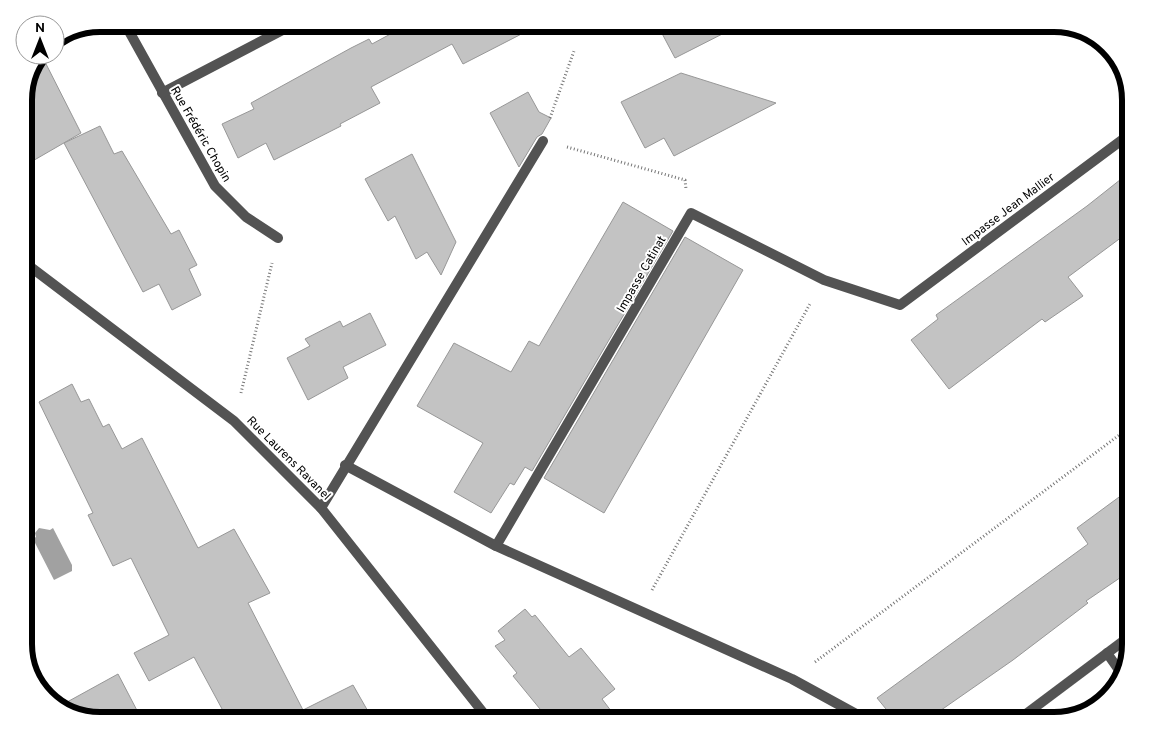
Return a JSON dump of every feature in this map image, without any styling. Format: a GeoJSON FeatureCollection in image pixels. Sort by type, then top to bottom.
{"type":"FeatureCollection","features":[{"type":"Feature","properties":{"kind":"street","name":"Rue Frédéric Chopin"},"geometry":{"type":"LineString","coordinates":[[129,32],[215,186],[246,217],[278,238]]}},
{"type":"Feature","properties":{"kind":"street"},"geometry":{"type":"LineString","coordinates":[[162,93],[279,32]]}},
{"type":"Feature","properties":{"kind":"street","name":"Impasse Jean Mallier"},"geometry":{"type":"LineString","coordinates":[[824,280],[900,305],[1122,140]]}},
{"type":"Feature","properties":{"kind":"street"},"geometry":{"type":"LineString","coordinates":[[321,508],[345,465],[542,141]]}},
{"type":"Feature","properties":{"kind":"street"},"geometry":{"type":"LineString","coordinates":[[691,213],[824,280]]}},
{"type":"Feature","properties":{"kind":"street","name":"Impasse Catinat"},"geometry":{"type":"LineString","coordinates":[[496,546],[691,213]]}},
{"type":"Feature","properties":{"kind":"street","name":"Rue Laurens Ravanel"},"geometry":{"type":"LineString","coordinates":[[33,269],[234,421],[321,508],[483,712]]}},
{"type":"Feature","properties":{"kind":"street"},"geometry":{"type":"LineString","coordinates":[[345,465],[496,546],[792,679],[852,712]]}},
{"type":"Feature","properties":{"kind":"street"},"geometry":{"type":"LineString","coordinates":[[1029,712],[1122,642]]}},
{"type":"Feature","properties":{"kind":"street"},"geometry":{"type":"LineString","coordinates":[[1107,653],[1117,667]]}},
{"type":"Feature","properties":{"kind":"path"},"geometry":{"type":"LineString","coordinates":[[580,32],[542,141],[685,180],[691,213]]}},
{"type":"Feature","properties":{"kind":"path"},"geometry":{"type":"LineString","coordinates":[[234,421],[278,238]]}},
{"type":"Feature","properties":{"kind":"path"},"geometry":{"type":"LineString","coordinates":[[640,611],[824,280]]}},
{"type":"Feature","properties":{"kind":"path"},"geometry":{"type":"LineString","coordinates":[[792,679],[1122,433]]}},
{"type":"Feature","properties":{"kind":"shaded area"},"geometry":{"type":"Polygon","coordinates":[[[39,528],[50,530],[53,528],[72,565],[72,571],[54,580],[33,539],[36,537],[35,533],[39,528]]]}},
{"type":"Feature","properties":{"kind":"building"},"geometry":{"type":"Polygon","coordinates":[[[394,32],[525,32],[463,64],[452,44],[371,87],[380,103],[340,124],[341,126],[274,160],[266,143],[238,158],[222,124],[254,109],[251,103],[351,48],[369,39],[372,44],[394,32]]]}},
{"type":"Feature","properties":{"kind":"building"},"geometry":{"type":"Polygon","coordinates":[[[661,32],[726,32],[675,58],[661,32]]]}},
{"type":"Feature","properties":{"kind":"building"},"geometry":{"type":"Polygon","coordinates":[[[43,65],[47,65],[81,133],[33,161],[33,96],[40,70],[43,65]]]}},
{"type":"Feature","properties":{"kind":"building"},"geometry":{"type":"Polygon","coordinates":[[[681,73],[776,103],[674,156],[664,138],[645,148],[621,102],[681,73]]]}},
{"type":"Feature","properties":{"kind":"building"},"geometry":{"type":"Polygon","coordinates":[[[528,92],[539,112],[551,118],[519,167],[490,113],[528,92]]]}},
{"type":"Feature","properties":{"kind":"building"},"geometry":{"type":"Polygon","coordinates":[[[100,126],[114,154],[122,151],[171,234],[179,230],[197,265],[189,269],[201,295],[172,310],[159,284],[143,292],[64,143],[100,126]]]}},
{"type":"Feature","properties":{"kind":"building"},"geometry":{"type":"Polygon","coordinates":[[[412,154],[456,242],[441,275],[427,252],[416,259],[395,216],[388,221],[365,179],[412,154]]]}},
{"type":"Feature","properties":{"kind":"building"},"geometry":{"type":"Polygon","coordinates":[[[1122,178],[1122,237],[1068,277],[1083,296],[1045,322],[1042,319],[949,389],[911,340],[938,319],[936,315],[1087,206],[1122,178]]]}},
{"type":"Feature","properties":{"kind":"building"},"geometry":{"type":"Polygon","coordinates":[[[623,202],[673,231],[532,471],[525,467],[514,485],[510,483],[491,513],[454,492],[483,443],[417,406],[454,343],[511,372],[529,341],[539,346],[623,202]]]}},
{"type":"Feature","properties":{"kind":"building"},"geometry":{"type":"Polygon","coordinates":[[[685,237],[743,270],[604,513],[544,478],[685,237]]]}},
{"type":"Feature","properties":{"kind":"building"},"geometry":{"type":"Polygon","coordinates":[[[370,313],[386,345],[343,367],[348,378],[308,400],[287,358],[310,346],[305,339],[340,321],[343,327],[370,313]]]}},
{"type":"Feature","properties":{"kind":"building"},"geometry":{"type":"Polygon","coordinates":[[[72,384],[81,402],[89,399],[103,427],[109,424],[122,449],[142,438],[198,548],[234,529],[270,593],[248,603],[303,710],[353,685],[368,712],[224,712],[194,657],[149,681],[134,653],[169,635],[131,558],[113,566],[88,515],[93,513],[39,402],[72,384]]]}},
{"type":"Feature","properties":{"kind":"building"},"geometry":{"type":"Polygon","coordinates":[[[1122,495],[1122,576],[1086,601],[1088,603],[1013,660],[938,712],[888,712],[877,698],[1088,544],[1077,528],[1122,495]]]}},
{"type":"Feature","properties":{"kind":"building"},"geometry":{"type":"Polygon","coordinates":[[[525,609],[532,617],[535,615],[569,657],[581,648],[615,689],[602,699],[612,712],[542,712],[513,676],[517,673],[495,646],[505,640],[498,631],[525,609]]]}},
{"type":"Feature","properties":{"kind":"building"},"geometry":{"type":"Polygon","coordinates":[[[118,674],[138,712],[92,711],[67,702],[118,674]]]}}]}
